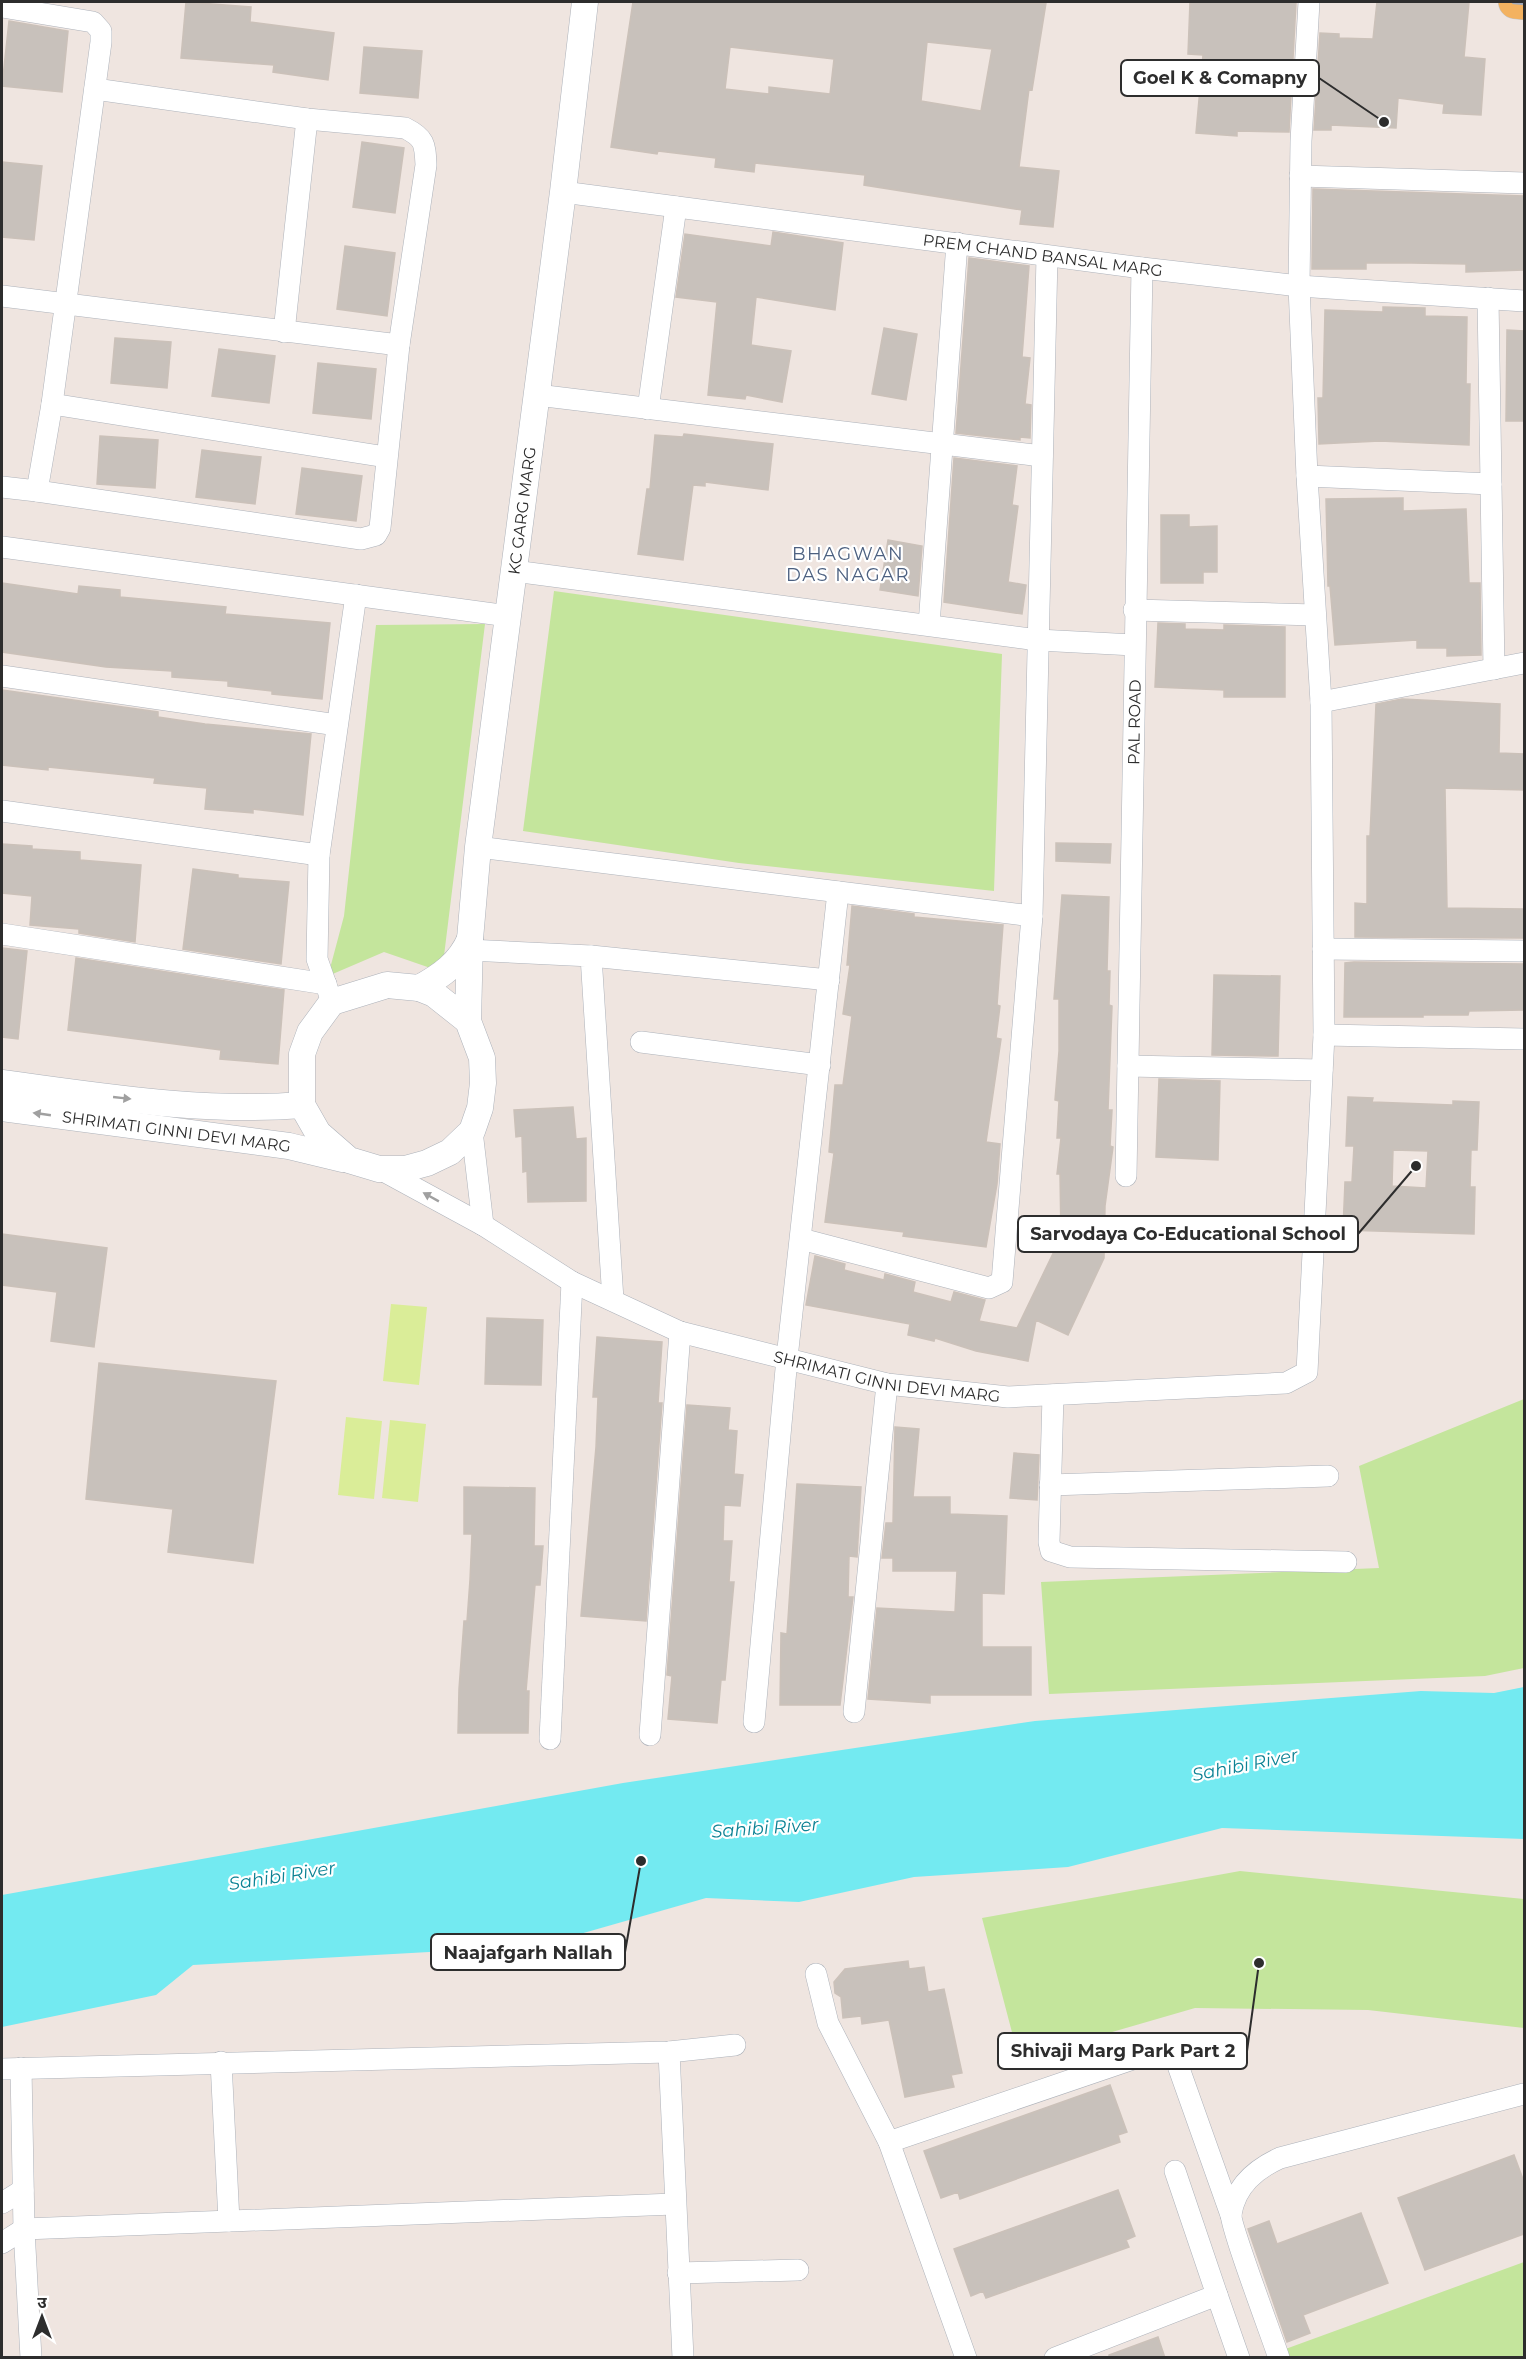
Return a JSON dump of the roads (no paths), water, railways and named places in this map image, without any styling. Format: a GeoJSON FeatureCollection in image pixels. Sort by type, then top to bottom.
{"type":"FeatureCollection","features":[{"type":"Feature","properties":{"kind":"main road"},"geometry":{"type":"LineString","coordinates":[[1515,2],[1524,3]]}},
{"type":"Feature","properties":{"kind":"street","name":"KC GARG MARG"},"geometry":{"type":"LineString","coordinates":[[468,1021],[470,944],[478,847],[563,192],[585,2]]}},
{"type":"Feature","properties":{"kind":"street"},"geometry":{"type":"LineString","coordinates":[[1128,1066],[1322,1070],[1324,1035],[1321,702],[1307,476],[1299,286],[1300,176],[1309,2]]}},
{"type":"Feature","properties":{"kind":"street"},"geometry":{"type":"LineString","coordinates":[[2,7],[93,22],[100,31],[102,42],[52,404],[37,491]]}},
{"type":"Feature","properties":{"kind":"street"},"geometry":{"type":"LineString","coordinates":[[2,487],[361,539],[376,535],[380,528],[399,345],[426,165],[425,147],[419,135],[405,128],[307,120],[95,89]]}},
{"type":"Feature","properties":{"kind":"street"},"geometry":{"type":"LineString","coordinates":[[284,332],[307,120]]}},
{"type":"Feature","properties":{"kind":"street"},"geometry":{"type":"LineString","coordinates":[[1300,176],[1524,183]]}},
{"type":"Feature","properties":{"kind":"street","name":"PREM CHAND BANSAL MARG"},"geometry":{"type":"LineString","coordinates":[[563,192],[1047,256],[1299,286],[1524,301]]}},
{"type":"Feature","properties":{"kind":"street"},"geometry":{"type":"LineString","coordinates":[[648,409],[676,207]]}},
{"type":"Feature","properties":{"kind":"street"},"geometry":{"type":"LineString","coordinates":[[929,625],[957,243]]}},
{"type":"Feature","properties":{"kind":"street"},"geometry":{"type":"LineString","coordinates":[[801,1239],[989,1288],[1002,1282],[1032,916],[1047,256]]}},
{"type":"Feature","properties":{"kind":"street","name":"PAL ROAD"},"geometry":{"type":"LineString","coordinates":[[1126,1176],[1134,610],[1142,268]]}},
{"type":"Feature","properties":{"kind":"street"},"geometry":{"type":"LineString","coordinates":[[2,296],[399,345]]}},
{"type":"Feature","properties":{"kind":"street"},"geometry":{"type":"LineString","coordinates":[[1488,298],[1494,669]]}},
{"type":"Feature","properties":{"kind":"street"},"geometry":{"type":"LineString","coordinates":[[537,395],[1042,456]]}},
{"type":"Feature","properties":{"kind":"street"},"geometry":{"type":"LineString","coordinates":[[52,404],[386,457]]}},
{"type":"Feature","properties":{"kind":"street"},"geometry":{"type":"LineString","coordinates":[[1307,476],[1491,484]]}},
{"type":"Feature","properties":{"kind":"street"},"geometry":{"type":"LineString","coordinates":[[2,547],[508,616]]}},
{"type":"Feature","properties":{"kind":"street"},"geometry":{"type":"LineString","coordinates":[[514,570],[1038,640],[1134,645]]}},
{"type":"Feature","properties":{"kind":"street"},"geometry":{"type":"LineString","coordinates":[[356,595],[319,855],[317,959],[329,993],[302,1054],[302,1105],[318,1133],[349,1160],[380,1168],[405,1168],[427,1163],[450,1152],[472,1131]]}},
{"type":"Feature","properties":{"kind":"street"},"geometry":{"type":"LineString","coordinates":[[1134,610],[1315,615]]}},
{"type":"Feature","properties":{"kind":"street"},"geometry":{"type":"LineString","coordinates":[[1321,702],[1524,663]]}},
{"type":"Feature","properties":{"kind":"street"},"geometry":{"type":"LineString","coordinates":[[2,676],[337,725]]}},
{"type":"Feature","properties":{"kind":"street"},"geometry":{"type":"LineString","coordinates":[[2,811],[319,855]]}},
{"type":"Feature","properties":{"kind":"street"},"geometry":{"type":"LineString","coordinates":[[478,847],[1032,916]]}},
{"type":"Feature","properties":{"kind":"street"},"geometry":{"type":"LineString","coordinates":[[754,1722],[788,1358],[838,892]]}},
{"type":"Feature","properties":{"kind":"street"},"geometry":{"type":"LineString","coordinates":[[2,934],[329,993],[387,985],[419,988],[434,994],[468,1021],[482,1058],[483,1083],[480,1108],[472,1131],[483,1225]]}},
{"type":"Feature","properties":{"kind":"street"},"geometry":{"type":"LineString","coordinates":[[419,988],[453,965],[470,944],[829,980]]}},
{"type":"Feature","properties":{"kind":"street"},"geometry":{"type":"LineString","coordinates":[[1323,949],[1524,951]]}},
{"type":"Feature","properties":{"kind":"street"},"geometry":{"type":"LineString","coordinates":[[591,956],[612,1300]]}},
{"type":"Feature","properties":{"kind":"street"},"geometry":{"type":"LineString","coordinates":[[1324,1035],[1524,1039]]}},
{"type":"Feature","properties":{"kind":"street"},"geometry":{"type":"LineString","coordinates":[[641,1042],[820,1065]]}},
{"type":"Feature","properties":{"kind":"street","name":"SHRIMATI GINNI DEVI MARG"},"geometry":{"type":"LineString","coordinates":[[380,1168],[483,1225],[573,1282],[680,1332],[886,1384],[1008,1397],[1286,1383],[1307,1372],[1310,1360],[1322,1070]]}},
{"type":"Feature","properties":{"kind":"street","name":"SHRIMATI GINNI DEVI MARG"},"geometry":{"type":"LineString","coordinates":[[2,1083],[206,1107],[262,1108],[302,1105]]}},
{"type":"Feature","properties":{"kind":"street","name":"SHRIMATI GINNI DEVI MARG"},"geometry":{"type":"LineString","coordinates":[[2,1108],[289,1146],[349,1160]]}},
{"type":"Feature","properties":{"kind":"street"},"geometry":{"type":"LineString","coordinates":[[550,1739],[573,1282]]}},
{"type":"Feature","properties":{"kind":"street"},"geometry":{"type":"LineString","coordinates":[[650,1735],[680,1332]]}},
{"type":"Feature","properties":{"kind":"street"},"geometry":{"type":"LineString","coordinates":[[854,1712],[886,1384]]}},
{"type":"Feature","properties":{"kind":"street"},"geometry":{"type":"LineString","coordinates":[[1053,1395],[1049,1542],[1051,1551],[1070,1557],[1346,1562]]}},
{"type":"Feature","properties":{"kind":"street"},"geometry":{"type":"LineString","coordinates":[[1050,1485],[1328,1476]]}},
{"type":"Feature","properties":{"kind":"street"},"geometry":{"type":"LineString","coordinates":[[816,1974],[828,2023],[889,2142],[966,2358]]}},
{"type":"Feature","properties":{"kind":"street"},"geometry":{"type":"LineString","coordinates":[[31,2358],[23,2190],[11,2068],[669,2052],[735,2045]]}},
{"type":"Feature","properties":{"kind":"street"},"geometry":{"type":"LineString","coordinates":[[889,2142],[1172,2046],[1279,2358]]}},
{"type":"Feature","properties":{"kind":"street"},"geometry":{"type":"LineString","coordinates":[[669,2052],[674,2204],[683,2358]]}},
{"type":"Feature","properties":{"kind":"street"},"geometry":{"type":"LineString","coordinates":[[221,2062],[229,2221]]}},
{"type":"Feature","properties":{"kind":"street"},"geometry":{"type":"LineString","coordinates":[[1231,2215],[1243,2183],[1262,2166],[1280,2158],[1524,2094]]}},
{"type":"Feature","properties":{"kind":"street"},"geometry":{"type":"LineString","coordinates":[[1175,2171],[1239,2358]]}},
{"type":"Feature","properties":{"kind":"street"},"geometry":{"type":"LineString","coordinates":[[2,2203],[23,2190]]}},
{"type":"Feature","properties":{"kind":"street"},"geometry":{"type":"LineString","coordinates":[[2,2243],[24,2229],[674,2204]]}},
{"type":"Feature","properties":{"kind":"street"},"geometry":{"type":"LineString","coordinates":[[678,2273],[798,2270]]}},
{"type":"Feature","properties":{"kind":"street"},"geometry":{"type":"LineString","coordinates":[[1055,2358],[1217,2295]]}},
{"type":"Feature","properties":{"kind":"water","name":"Sahibi River"},"geometry":{"type":"Polygon","coordinates":[[[1524,1687],[1524,1839],[1222,1828],[1068,1867],[914,1877],[799,1902],[706,1898],[538,1946],[193,1965],[156,1995],[2,2027],[2,1895],[623,1783],[1035,1721],[1421,1691],[1494,1693],[1524,1687]]]}},
{"type":"Feature","properties":{"kind":"railway"},"geometry":{"type":"LineString","coordinates":[[1514,2],[1524,3]]}},
{"type":"Feature","properties":{"kind":"place","name":"Goel K & Comapny"},"geometry":{"type":"Point","coordinates":[1384,122]}},
{"type":"Feature","properties":{"kind":"place","name":"Sarvodaya Co-Educational School"},"geometry":{"type":"Point","coordinates":[1416,1166]}},
{"type":"Feature","properties":{"kind":"place","name":"Naajafgarh Nallah"},"geometry":{"type":"Point","coordinates":[641,1861]}},
{"type":"Feature","properties":{"kind":"place","name":"Shivaji Marg Park Part 2"},"geometry":{"type":"Point","coordinates":[1259,1963]}},
{"type":"Feature","properties":{"kind":"district","name":"BHAGWAN DAS NAGAR"},"geometry":{"type":"Point","coordinates":[848,564]}}]}
